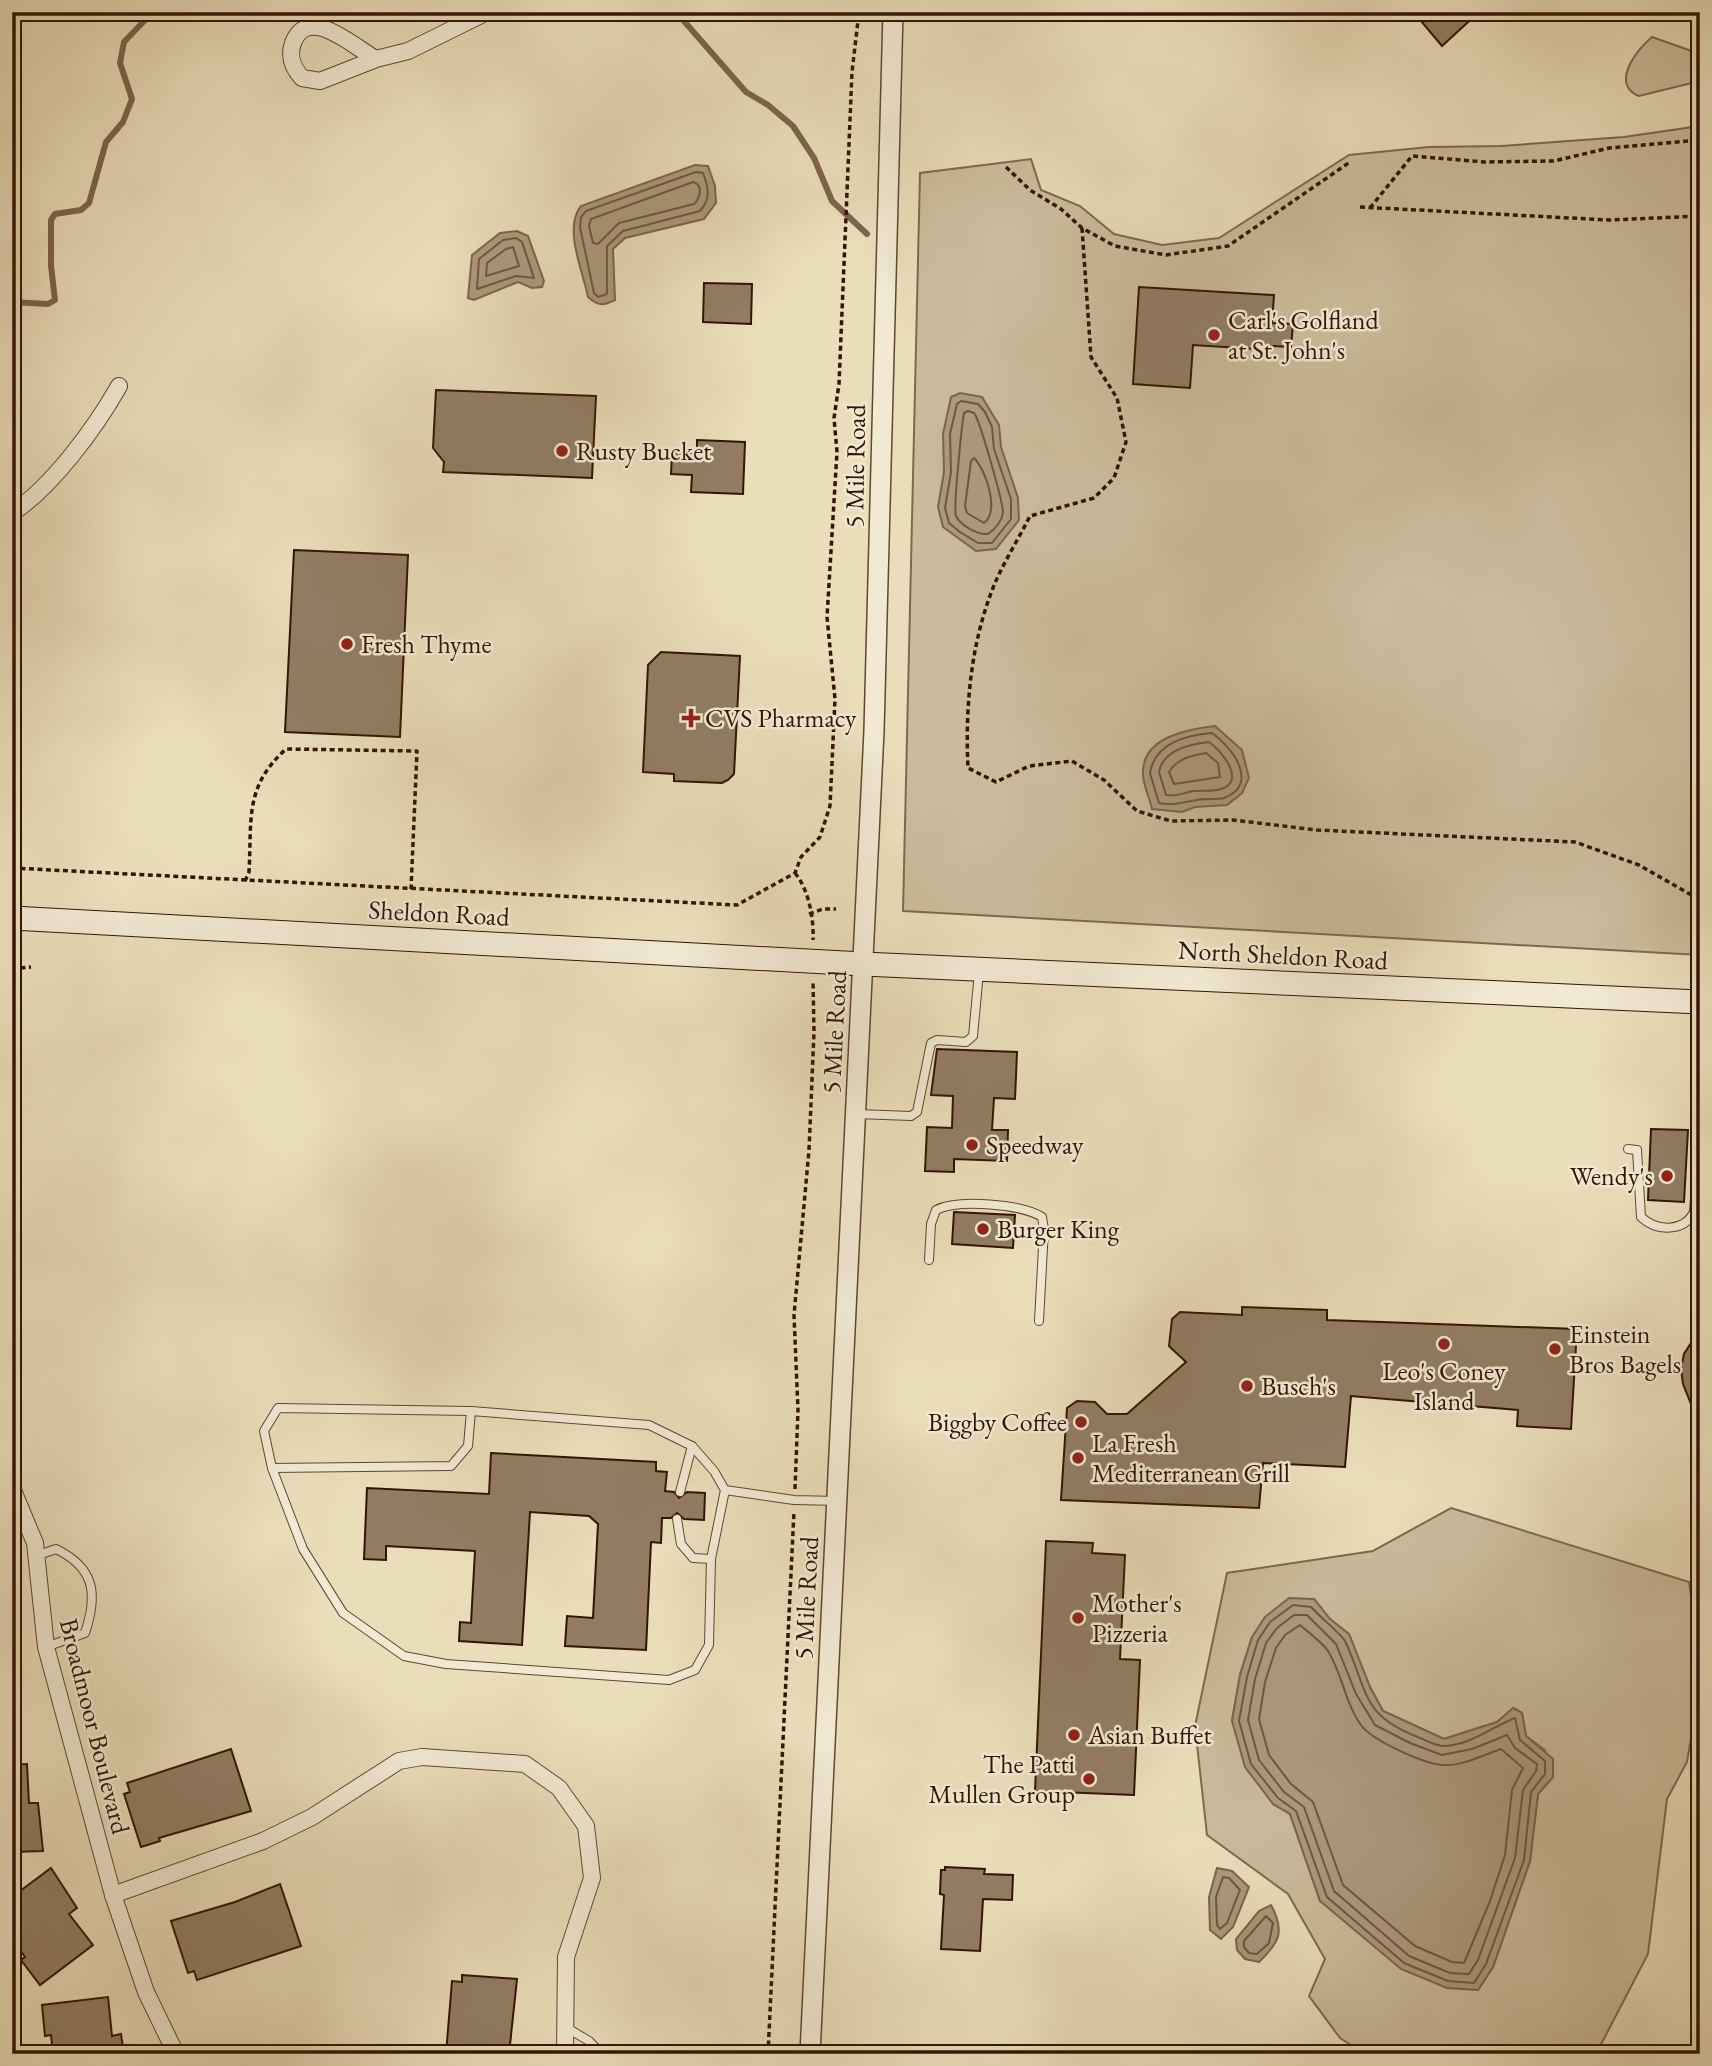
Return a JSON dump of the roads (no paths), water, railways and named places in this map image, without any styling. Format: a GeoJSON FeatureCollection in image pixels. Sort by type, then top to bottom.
{"type":"FeatureCollection","features":[{"type":"Feature","properties":{"kind":"main road","name":"Sheldon Road"},"geometry":{"type":"LineString","coordinates":[[12,918],[863,964]]}},
{"type":"Feature","properties":{"kind":"main road","name":"North Sheldon Road"},"geometry":{"type":"LineString","coordinates":[[863,964],[1700,1002]]}},
{"type":"Feature","properties":{"kind":"street"},"geometry":{"type":"LineString","coordinates":[[376,59],[326,27],[312,26],[301,32],[293,42],[291,55],[293,67],[302,78],[320,81],[376,59],[408,51],[487,12]]}},
{"type":"Feature","properties":{"kind":"street","name":"5 Mile Road"},"geometry":{"type":"LineString","coordinates":[[810,2054],[857,1114],[881,509],[893,12]]}},
{"type":"Feature","properties":{"kind":"street"},"geometry":{"type":"LineString","coordinates":[[12,513],[28,502],[98,422],[119,386]]}},
{"type":"Feature","properties":{"kind":"street","name":"Broadmoor Boulevard"},"geometry":{"type":"LineString","coordinates":[[12,1488],[35,1543],[46,1647],[113,1895],[146,1992],[176,2054]]}},
{"type":"Feature","properties":{"kind":"street"},"geometry":{"type":"LineString","coordinates":[[113,1895],[263,1841],[312,1817],[400,1761],[422,1758],[525,1764],[559,1788],[586,1826],[592,1878],[566,1957],[565,2054]]}},
{"type":"Feature","properties":{"kind":"lane"},"geometry":{"type":"LineString","coordinates":[[857,1114],[911,1116],[918,1112],[931,1043],[937,1040],[966,1042],[973,1037],[979,969]]}},
{"type":"Feature","properties":{"kind":"lane"},"geometry":{"type":"LineString","coordinates":[[1628,1149],[1637,1150],[1641,1217],[1649,1225],[1678,1227],[1688,1222],[1693,1212],[1700,1132]]}},
{"type":"Feature","properties":{"kind":"lane"},"geometry":{"type":"LineString","coordinates":[[929,1259],[931,1224],[936,1210],[949,1204],[1030,1209],[1042,1217],[1044,1229],[1039,1321]]}},
{"type":"Feature","properties":{"kind":"lane"},"geometry":{"type":"LineString","coordinates":[[12,1318],[12,1336]]}},
{"type":"Feature","properties":{"kind":"lane"},"geometry":{"type":"LineString","coordinates":[[278,1408],[471,1411],[649,1425],[692,1446],[714,1471],[725,1490],[711,1559],[709,1646],[695,1670],[669,1680],[446,1664],[404,1656],[343,1613],[303,1549],[272,1468],[264,1431],[278,1408]]}},
{"type":"Feature","properties":{"kind":"lane"},"geometry":{"type":"LineString","coordinates":[[272,1468],[451,1466],[468,1446],[471,1411]]}},
{"type":"Feature","properties":{"kind":"lane"},"geometry":{"type":"LineString","coordinates":[[680,1492],[692,1446]]}},
{"type":"Feature","properties":{"kind":"lane"},"geometry":{"type":"LineString","coordinates":[[725,1490],[794,1500],[837,1501]]}},
{"type":"Feature","properties":{"kind":"lane"},"geometry":{"type":"LineString","coordinates":[[677,1519],[681,1544],[693,1558],[711,1559]]}},
{"type":"Feature","properties":{"kind":"lane"},"geometry":{"type":"LineString","coordinates":[[36,1556],[57,1549],[72,1556],[85,1570],[93,1591],[86,1633],[46,1647]]}},
{"type":"Feature","properties":{"kind":"lane"},"geometry":{"type":"LineString","coordinates":[[567,2028],[589,2041],[602,2054]]}},
{"type":"Feature","properties":{"kind":"water"},"geometry":{"type":"Polygon","coordinates":[[[695,165],[708,166],[715,186],[716,203],[704,219],[625,238],[613,249],[615,300],[601,304],[588,297],[574,238],[576,215],[581,206],[695,165]]]}},
{"type":"Feature","properties":{"kind":"water"},"geometry":{"type":"Polygon","coordinates":[[[517,231],[528,236],[544,281],[542,287],[532,288],[518,282],[474,300],[468,298],[472,255],[500,233],[517,231]]]}},
{"type":"Feature","properties":{"kind":"water"},"geometry":{"type":"Polygon","coordinates":[[[960,393],[982,397],[999,425],[1001,447],[1018,498],[1019,520],[996,549],[976,551],[943,527],[938,507],[944,472],[943,434],[951,397],[960,393]]]}},
{"type":"Feature","properties":{"kind":"water"},"geometry":{"type":"Polygon","coordinates":[[[1215,726],[1242,750],[1249,778],[1242,793],[1227,805],[1195,807],[1182,812],[1152,809],[1143,776],[1145,760],[1150,750],[1169,737],[1215,726]]]}},
{"type":"Feature","properties":{"kind":"water"},"geometry":{"type":"Polygon","coordinates":[[[1289,1598],[1314,1599],[1330,1619],[1349,1634],[1370,1687],[1383,1711],[1444,1739],[1497,1722],[1513,1708],[1522,1713],[1526,1736],[1553,1759],[1553,1777],[1538,1794],[1530,1861],[1493,1967],[1478,1990],[1447,1988],[1401,1969],[1320,1901],[1290,1814],[1273,1804],[1245,1767],[1232,1721],[1240,1675],[1252,1637],[1265,1617],[1289,1598]]]}},
{"type":"Feature","properties":{"kind":"water"},"geometry":{"type":"Polygon","coordinates":[[[1217,1868],[1232,1871],[1249,1887],[1233,1927],[1221,1939],[1210,1930],[1209,1897],[1217,1868]]]}},
{"type":"Feature","properties":{"kind":"water"},"geometry":{"type":"Polygon","coordinates":[[[1271,1905],[1279,1929],[1276,1942],[1259,1962],[1245,1959],[1237,1950],[1236,1939],[1259,1911],[1271,1905]]]}},
{"type":"Feature","properties":{"kind":"waterway"},"geometry":{"type":"LineString","coordinates":[[12,302],[48,304],[55,300],[51,266],[51,220],[55,214],[81,210],[89,203],[106,142],[123,122],[132,99],[120,63],[124,42],[146,19],[160,12]]}},
{"type":"Feature","properties":{"kind":"waterway"},"geometry":{"type":"LineString","coordinates":[[676,12],[746,92],[768,105],[793,126],[814,158],[832,201],[867,234]]}},
{"type":"Feature","properties":{"kind":"place","name":"Carl's Golfland at St. John's"},"geometry":{"type":"Point","coordinates":[1214,335]}},
{"type":"Feature","properties":{"kind":"place","name":"Rusty Bucket"},"geometry":{"type":"Point","coordinates":[562,451]}},
{"type":"Feature","properties":{"kind":"place","name":"Fresh Thyme"},"geometry":{"type":"Point","coordinates":[347,644]}},
{"type":"Feature","properties":{"kind":"place","name":"CVS Pharmacy"},"geometry":{"type":"Point","coordinates":[691,718]}},
{"type":"Feature","properties":{"kind":"place","name":"Speedway"},"geometry":{"type":"Point","coordinates":[972,1145]}},
{"type":"Feature","properties":{"kind":"place","name":"Wendy's"},"geometry":{"type":"Point","coordinates":[1667,1176]}},
{"type":"Feature","properties":{"kind":"place","name":"Burger King"},"geometry":{"type":"Point","coordinates":[983,1229]}},
{"type":"Feature","properties":{"kind":"place","name":"Leo's Coney Island"},"geometry":{"type":"Point","coordinates":[1444,1344]}},
{"type":"Feature","properties":{"kind":"place","name":"Einstein Bros Bagels"},"geometry":{"type":"Point","coordinates":[1555,1349]}},
{"type":"Feature","properties":{"kind":"place","name":"Busch's"},"geometry":{"type":"Point","coordinates":[1247,1386]}},
{"type":"Feature","properties":{"kind":"place","name":"Biggby Coffee"},"geometry":{"type":"Point","coordinates":[1081,1422]}},
{"type":"Feature","properties":{"kind":"place","name":"La Fresh Mediterranean Grill"},"geometry":{"type":"Point","coordinates":[1078,1458]}},
{"type":"Feature","properties":{"kind":"place","name":"Mother's Pizzeria"},"geometry":{"type":"Point","coordinates":[1078,1618]}},
{"type":"Feature","properties":{"kind":"place","name":"Asian Buffet"},"geometry":{"type":"Point","coordinates":[1074,1735]}},
{"type":"Feature","properties":{"kind":"place","name":"The Patti Mullen Group"},"geometry":{"type":"Point","coordinates":[1089,1779]}}]}
